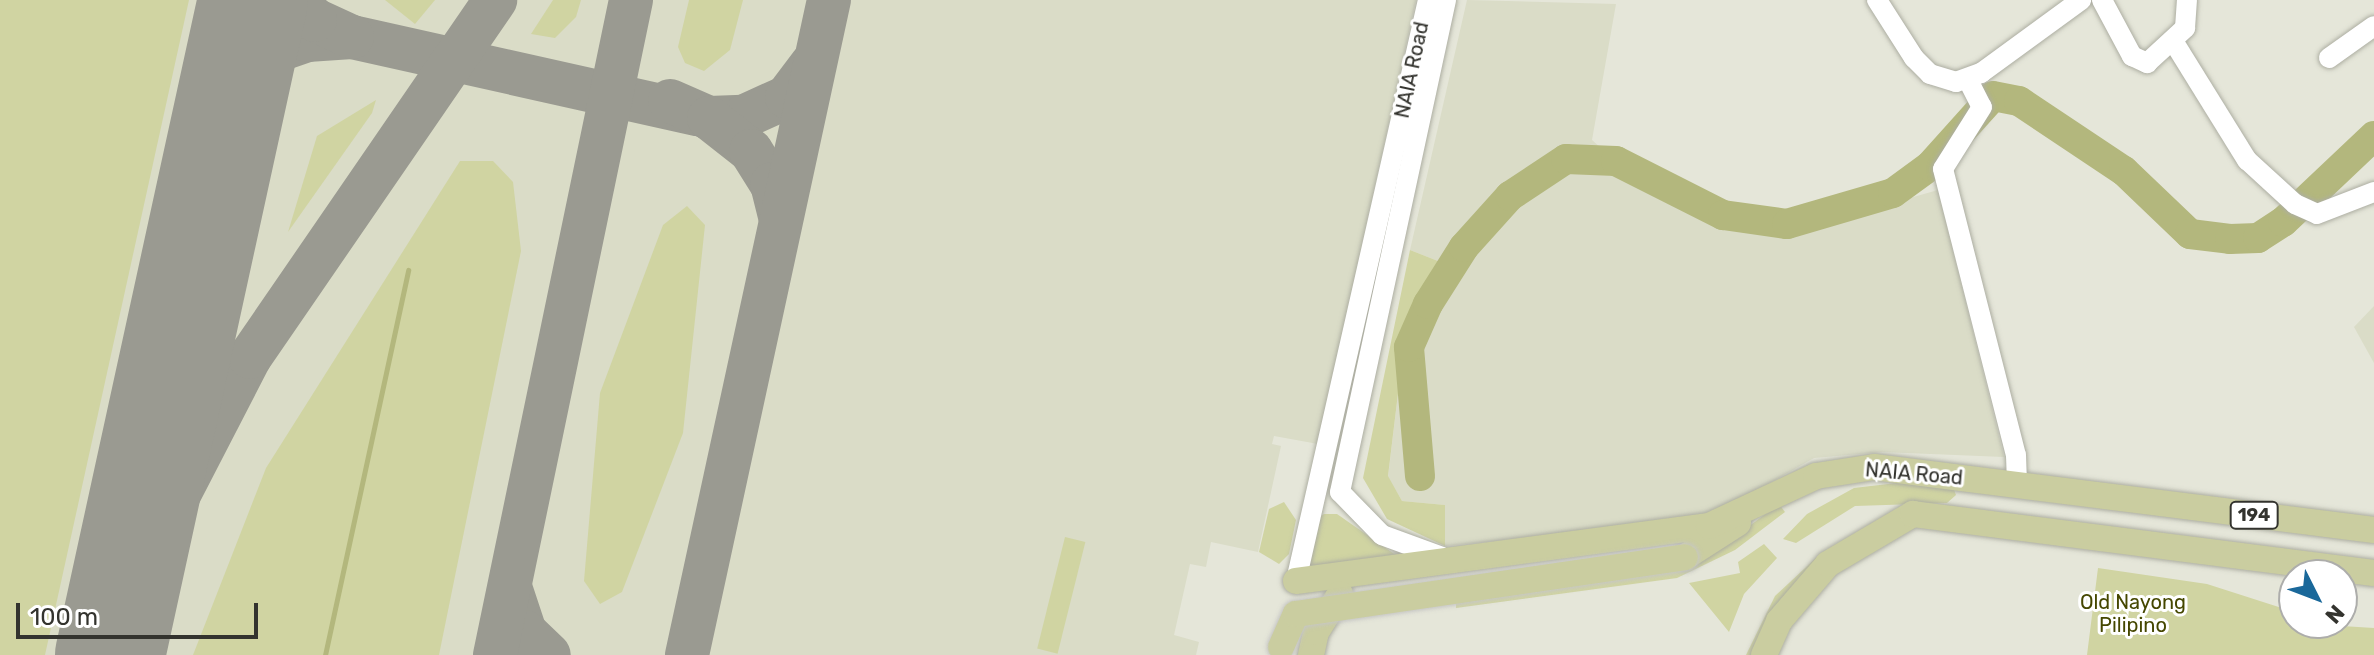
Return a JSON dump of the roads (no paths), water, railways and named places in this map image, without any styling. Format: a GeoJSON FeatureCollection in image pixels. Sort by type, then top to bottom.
{"type":"FeatureCollection","features":[{"type":"Feature","properties":{"kind":"main road","name":"NAIA Road"},"geometry":{"type":"LineString","coordinates":[[1296,581],[1360,576],[1664,535],[1749,512],[1816,476],[1874,467],[2374,530]]}},
{"type":"Feature","properties":{"kind":"main road"},"geometry":{"type":"LineString","coordinates":[[1965,521],[1970,479]]}},
{"type":"Feature","properties":{"kind":"main road"},"geometry":{"type":"LineString","coordinates":[[1278,655],[1296,614],[1685,557],[1749,512]]}},
{"type":"Feature","properties":{"kind":"main road","name":"NAIA Road"},"geometry":{"type":"LineString","coordinates":[[1764,655],[1779,621],[1828,564],[1913,514],[2374,573]]}},
{"type":"Feature","properties":{"kind":"main road"},"geometry":{"type":"LineString","coordinates":[[1785,655],[1828,564]]}},
{"type":"Feature","properties":{"kind":"main road"},"geometry":{"type":"LineString","coordinates":[[1314,643],[1360,576]]}},
{"type":"Feature","properties":{"kind":"main road"},"geometry":{"type":"LineString","coordinates":[[1296,581],[1314,643]]}},
{"type":"Feature","properties":{"kind":"main road"},"geometry":{"type":"LineString","coordinates":[[1278,655],[1296,581]]}},
{"type":"Feature","properties":{"kind":"street","name":"NAIA Road"},"geometry":{"type":"LineString","coordinates":[[1296,581],[1428,0]]}},
{"type":"Feature","properties":{"kind":"street","name":"NAIA Road"},"geometry":{"type":"LineString","coordinates":[[1446,0],[1340,492],[1382,535],[1466,560]]}},
{"type":"Feature","properties":{"kind":"street"},"geometry":{"type":"LineString","coordinates":[[1877,0],[1930,74],[1968,80],[2081,0]]}},
{"type":"Feature","properties":{"kind":"street"},"geometry":{"type":"LineString","coordinates":[[2102,0],[2139,61],[2175,44],[2185,28],[2187,0]]}},
{"type":"Feature","properties":{"kind":"street"},"geometry":{"type":"LineString","coordinates":[[2329,58],[2374,26]]}},
{"type":"Feature","properties":{"kind":"street"},"geometry":{"type":"LineString","coordinates":[[2175,44],[2247,160],[2303,208],[2334,211],[2374,192]]}},
{"type":"Feature","properties":{"kind":"street"},"geometry":{"type":"LineString","coordinates":[[1968,80],[1982,103],[1943,169],[2016,455],[2017,486]]}},
{"type":"Feature","properties":{"kind":"waterway"},"geometry":{"type":"LineString","coordinates":[[1420,476],[1409,347],[1428,304],[1464,247],[1510,196],[1566,159],[1616,161],[1723,215],[1787,224],[1893,193],[1930,166],[1993,96],[2019,101],[2124,171],[2190,234],[2230,239],[2258,238],[2283,222],[2374,136]]}},
{"type":"Feature","properties":{"kind":"waterway"},"geometry":{"type":"LineString","coordinates":[[325,655],[408,270]]}},
{"type":"Feature","properties":{"kind":"park label","name":"Old Nayong Pilipino"},"geometry":{"type":"Point","coordinates":[2133,614]}}]}
